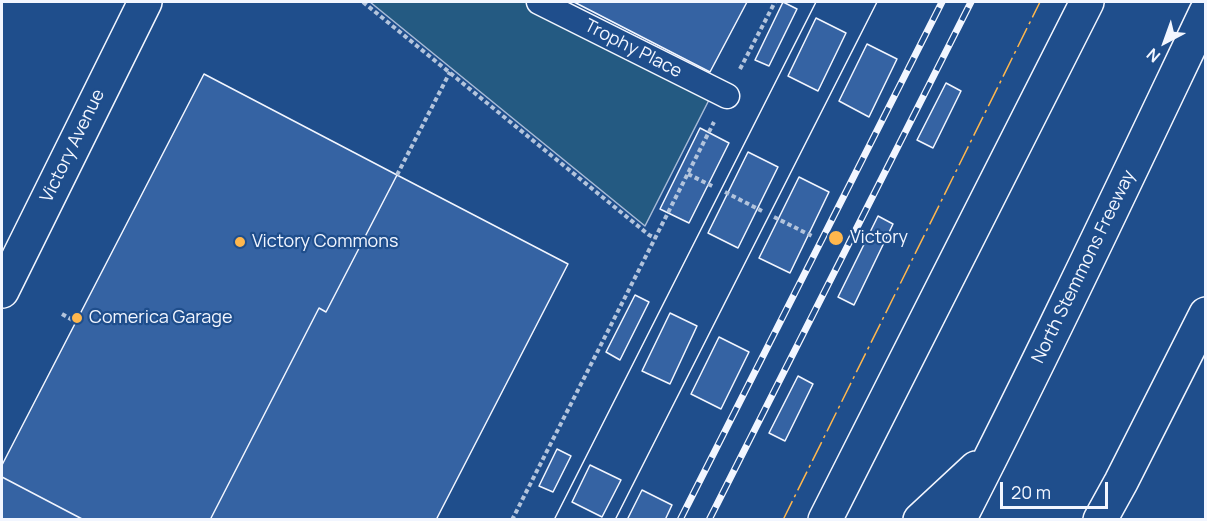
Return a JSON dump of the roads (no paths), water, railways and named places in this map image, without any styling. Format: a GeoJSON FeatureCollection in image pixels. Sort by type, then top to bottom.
{"type":"FeatureCollection","features":[{"type":"Feature","properties":{"kind":"main road","name":"Victory Avenue"},"geometry":{"type":"LineString","coordinates":[[2,291],[145,2]]}},
{"type":"Feature","properties":{"kind":"main road"},"geometry":{"type":"LineString","coordinates":[[825,519],[1087,2]]}},
{"type":"Feature","properties":{"kind":"main road","name":"North Stemmons Freeway"},"geometry":{"type":"LineString","coordinates":[[958,519],[993,453],[1206,12]]}},
{"type":"Feature","properties":{"kind":"main road"},"geometry":{"type":"LineString","coordinates":[[1100,519],[1206,314]]}},
{"type":"Feature","properties":{"kind":"main road"},"geometry":{"type":"LineString","coordinates":[[920,519],[993,453]]}},
{"type":"Feature","properties":{"kind":"main road"},"geometry":{"type":"LineString","coordinates":[[1111,519],[1121,482]]}},
{"type":"Feature","properties":{"kind":"street","name":"Trophy Place"},"geometry":{"type":"LineString","coordinates":[[538,2],[727,96]]}},
{"type":"Feature","properties":{"kind":"tram line"},"geometry":{"type":"LineString","coordinates":[[554,520],[816,2]]}},
{"type":"Feature","properties":{"kind":"tram line"},"geometry":{"type":"LineString","coordinates":[[615,520],[877,2]]}},
{"type":"Feature","properties":{"kind":"railway"},"geometry":{"type":"LineString","coordinates":[[680,520],[942,2]]}},
{"type":"Feature","properties":{"kind":"railway"},"geometry":{"type":"LineString","coordinates":[[709,520],[971,2]]}},
{"type":"Feature","properties":{"kind":"place","name":"Victory"},"geometry":{"type":"Point","coordinates":[836,238]}},
{"type":"Feature","properties":{"kind":"place","name":"Victory Commons"},"geometry":{"type":"Point","coordinates":[240,242]}},
{"type":"Feature","properties":{"kind":"place","name":"Comerica Garage"},"geometry":{"type":"Point","coordinates":[77,318]}}]}
